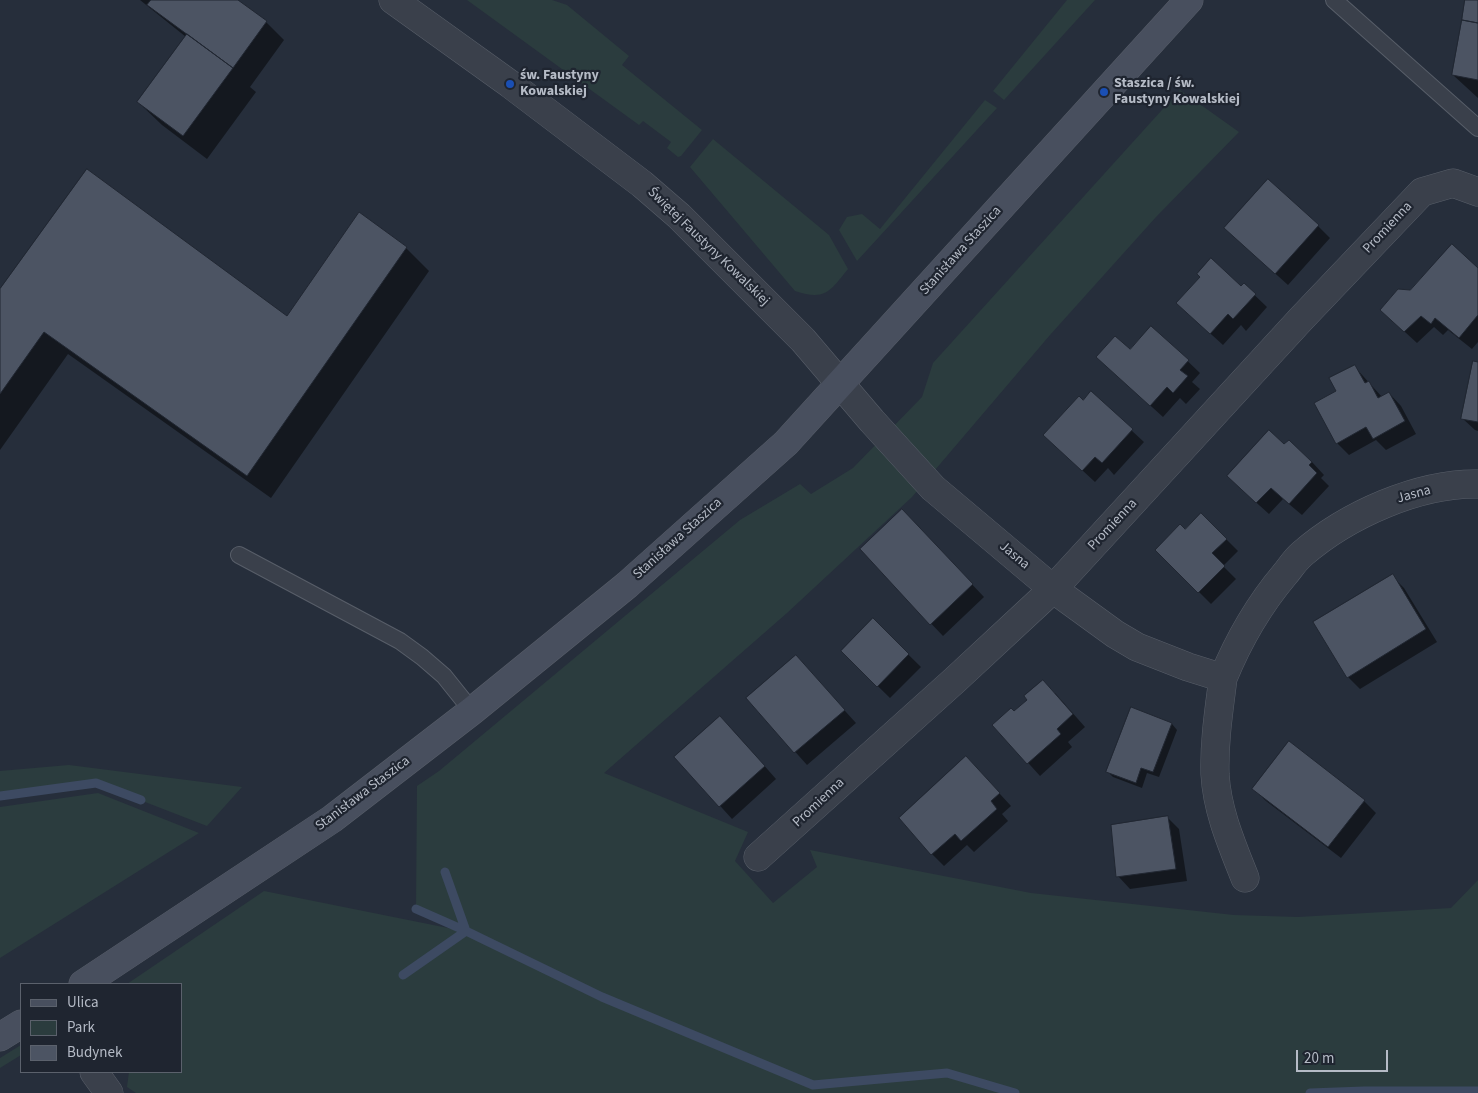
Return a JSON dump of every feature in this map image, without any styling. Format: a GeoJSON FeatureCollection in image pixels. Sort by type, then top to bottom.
{"type":"FeatureCollection","features":[{"type":"Feature","properties":{"kind":"street","name":"Świętej Faustyny Kowalskiej"},"geometry":{"type":"LineString","coordinates":[[393,0],[510,84],[642,184],[679,216],[803,340],[840,384]]}},
{"type":"Feature","properties":{"kind":"street","name":"Stanisława Staszica"},"geometry":{"type":"LineString","coordinates":[[85,983],[332,820],[472,710],[641,572],[786,443],[1189,0]]}},
{"type":"Feature","properties":{"kind":"street","name":"Promienna"},"geometry":{"type":"LineString","coordinates":[[758,858],[955,680],[1052,589],[1301,319],[1422,192],[1453,183],[1478,192]]}},
{"type":"Feature","properties":{"kind":"street","name":"Jasna"},"geometry":{"type":"LineString","coordinates":[[840,384],[933,488],[1052,589],[1115,634],[1137,647],[1223,678]]}},
{"type":"Feature","properties":{"kind":"street","name":"Jasna"},"geometry":{"type":"LineString","coordinates":[[1245,878],[1227,834],[1215,776],[1215,748],[1223,678],[1234,651],[1265,598],[1301,555],[1348,521],[1406,494],[1466,484],[1478,484]]}},
{"type":"Feature","properties":{"kind":"street"},"geometry":{"type":"LineString","coordinates":[[0,1037],[20,1025]]}},
{"type":"Feature","properties":{"kind":"street"},"geometry":{"type":"LineString","coordinates":[[95,1073],[109,1093]]}},
{"type":"Feature","properties":{"kind":"lane"},"geometry":{"type":"LineString","coordinates":[[1334,0],[1478,128]]}},
{"type":"Feature","properties":{"kind":"lane"},"geometry":{"type":"LineString","coordinates":[[239,555],[400,641],[444,676],[472,710]]}},
{"type":"Feature","properties":{"kind":"green space"},"geometry":{"type":"Polygon","coordinates":[[[467,0],[552,0],[567,5],[629,56],[622,65],[702,130],[681,156],[678,157],[667,148],[671,142],[643,121],[639,125],[467,0]]]}},
{"type":"Feature","properties":{"kind":"green space"},"geometry":{"type":"Polygon","coordinates":[[[1067,0],[1095,0],[1004,100],[993,91],[1067,0]]]}},
{"type":"Feature","properties":{"kind":"green space"},"geometry":{"type":"Polygon","coordinates":[[[1180,90],[1239,132],[1156,217],[1050,335],[912,497],[787,613],[604,773],[748,832],[735,861],[773,903],[817,867],[810,850],[1031,893],[1234,915],[1298,917],[1451,908],[1478,880],[1478,1093],[136,1093],[127,1087],[129,1073],[182,1073],[182,983],[128,983],[264,891],[463,931],[416,909],[417,786],[439,771],[740,520],[800,484],[811,494],[853,468],[922,397],[933,363],[1180,90]]]}},
{"type":"Feature","properties":{"kind":"green space"},"geometry":{"type":"Polygon","coordinates":[[[985,100],[997,108],[857,261],[839,230],[847,217],[862,214],[880,229],[985,100]]]}},
{"type":"Feature","properties":{"kind":"green space"},"geometry":{"type":"Polygon","coordinates":[[[713,139],[829,235],[848,269],[826,292],[814,295],[795,291],[690,167],[713,139]]]}},
{"type":"Feature","properties":{"kind":"green space"},"geometry":{"type":"Polygon","coordinates":[[[69,765],[242,787],[207,826],[96,783],[0,796],[0,771],[69,765]]]}},
{"type":"Feature","properties":{"kind":"green space"},"geometry":{"type":"Polygon","coordinates":[[[98,793],[199,833],[0,958],[0,807],[98,793]]]}},
{"type":"Feature","properties":{"kind":"green space"},"geometry":{"type":"Polygon","coordinates":[[[20,1046],[20,1056],[0,1068],[0,1058],[20,1046]]]}},
{"type":"Feature","properties":{"kind":"building"},"geometry":{"type":"Polygon","coordinates":[[[151,0],[238,0],[267,21],[233,68],[147,5],[151,0]]]}},
{"type":"Feature","properties":{"kind":"building"},"geometry":{"type":"Polygon","coordinates":[[[1465,0],[1478,0],[1478,23],[1462,20],[1465,0]]]}},
{"type":"Feature","properties":{"kind":"building"},"geometry":{"type":"Polygon","coordinates":[[[1462,20],[1478,23],[1478,80],[1452,75],[1462,20]]]}},
{"type":"Feature","properties":{"kind":"building"},"geometry":{"type":"Polygon","coordinates":[[[187,34],[233,68],[183,136],[137,102],[187,34]]]}},
{"type":"Feature","properties":{"kind":"building"},"geometry":{"type":"Polygon","coordinates":[[[87,169],[287,316],[359,212],[407,247],[247,476],[44,332],[0,394],[0,289],[87,169]]]}},
{"type":"Feature","properties":{"kind":"building"},"geometry":{"type":"Polygon","coordinates":[[[1268,179],[1319,225],[1275,274],[1224,228],[1268,179]]]}},
{"type":"Feature","properties":{"kind":"building"},"geometry":{"type":"Polygon","coordinates":[[[1452,244],[1478,268],[1478,315],[1459,338],[1435,318],[1431,324],[1421,316],[1404,332],[1380,310],[1398,289],[1410,290],[1452,244]]]}},
{"type":"Feature","properties":{"kind":"building"},"geometry":{"type":"Polygon","coordinates":[[[1211,258],[1241,286],[1244,283],[1256,294],[1233,319],[1228,314],[1210,334],[1176,303],[1200,277],[1197,274],[1211,258]]]}},
{"type":"Feature","properties":{"kind":"building"},"geometry":{"type":"Polygon","coordinates":[[[1151,326],[1189,360],[1180,370],[1188,376],[1173,393],[1167,387],[1150,406],[1096,357],[1115,336],[1130,349],[1151,326]]]}},
{"type":"Feature","properties":{"kind":"building"},"geometry":{"type":"Polygon","coordinates":[[[1473,361],[1478,362],[1478,422],[1461,419],[1473,361]]]}},
{"type":"Feature","properties":{"kind":"building"},"geometry":{"type":"Polygon","coordinates":[[[1355,365],[1365,383],[1369,381],[1378,398],[1389,392],[1405,421],[1373,439],[1366,427],[1336,444],[1314,403],[1336,391],[1329,378],[1355,365]]]}},
{"type":"Feature","properties":{"kind":"building"},"geometry":{"type":"Polygon","coordinates":[[[1091,391],[1133,429],[1102,463],[1095,457],[1082,471],[1043,435],[1079,396],[1083,400],[1091,391]]]}},
{"type":"Feature","properties":{"kind":"building"},"geometry":{"type":"Polygon","coordinates":[[[1269,430],[1284,444],[1289,440],[1312,462],[1309,465],[1317,473],[1289,504],[1271,488],[1256,503],[1227,476],[1269,430]]]}},
{"type":"Feature","properties":{"kind":"building"},"geometry":{"type":"Polygon","coordinates":[[[902,509],[973,584],[930,625],[860,549],[902,509]]]}},
{"type":"Feature","properties":{"kind":"building"},"geometry":{"type":"Polygon","coordinates":[[[1201,513],[1227,539],[1212,553],[1225,566],[1198,593],[1155,550],[1180,524],[1185,529],[1201,513]]]}},
{"type":"Feature","properties":{"kind":"building"},"geometry":{"type":"Polygon","coordinates":[[[1393,574],[1426,629],[1347,678],[1313,622],[1393,574]]]}},
{"type":"Feature","properties":{"kind":"building"},"geometry":{"type":"Polygon","coordinates":[[[873,618],[909,654],[877,687],[841,651],[873,618]]]}},
{"type":"Feature","properties":{"kind":"building"},"geometry":{"type":"Polygon","coordinates":[[[796,655],[845,710],[794,753],[746,698],[796,655]]]}},
{"type":"Feature","properties":{"kind":"building"},"geometry":{"type":"Polygon","coordinates":[[[1043,680],[1073,714],[1057,729],[1061,734],[1027,764],[992,725],[1011,708],[1014,711],[1027,700],[1024,696],[1043,680]]]}},
{"type":"Feature","properties":{"kind":"building"},"geometry":{"type":"Polygon","coordinates":[[[1131,707],[1172,723],[1153,772],[1141,768],[1136,783],[1106,772],[1131,707]]]}},
{"type":"Feature","properties":{"kind":"building"},"geometry":{"type":"Polygon","coordinates":[[[720,716],[765,766],[719,807],[674,757],[720,716]]]}},
{"type":"Feature","properties":{"kind":"building"},"geometry":{"type":"Polygon","coordinates":[[[1289,741],[1365,800],[1328,847],[1252,789],[1289,741]]]}},
{"type":"Feature","properties":{"kind":"building"},"geometry":{"type":"Polygon","coordinates":[[[966,756],[1000,793],[991,801],[997,809],[961,841],[955,834],[931,855],[899,818],[966,756]]]}},
{"type":"Feature","properties":{"kind":"building"},"geometry":{"type":"Polygon","coordinates":[[[1168,816],[1176,869],[1116,877],[1111,825],[1168,816]]]}},
{"type":"Feature","properties":{"kind":"waterway"},"geometry":{"type":"LineString","coordinates":[[0,796],[96,783],[141,800]]}},
{"type":"Feature","properties":{"kind":"waterway"},"geometry":{"type":"LineString","coordinates":[[403,975],[466,931],[445,872]]}},
{"type":"Feature","properties":{"kind":"waterway"},"geometry":{"type":"LineString","coordinates":[[416,909],[602,997],[813,1085],[947,1073],[1015,1093]]}},
{"type":"Feature","properties":{"kind":"waterway"},"geometry":{"type":"LineString","coordinates":[[1310,1093],[1478,1091]]}},
{"type":"Feature","properties":{"kind":"place","name":"św. Faustyny Kowalskiej"},"geometry":{"type":"Point","coordinates":[510,84]}},
{"type":"Feature","properties":{"kind":"place","name":"Staszica / św. Faustyny Kowalskiej"},"geometry":{"type":"Point","coordinates":[1104,92]}}]}
